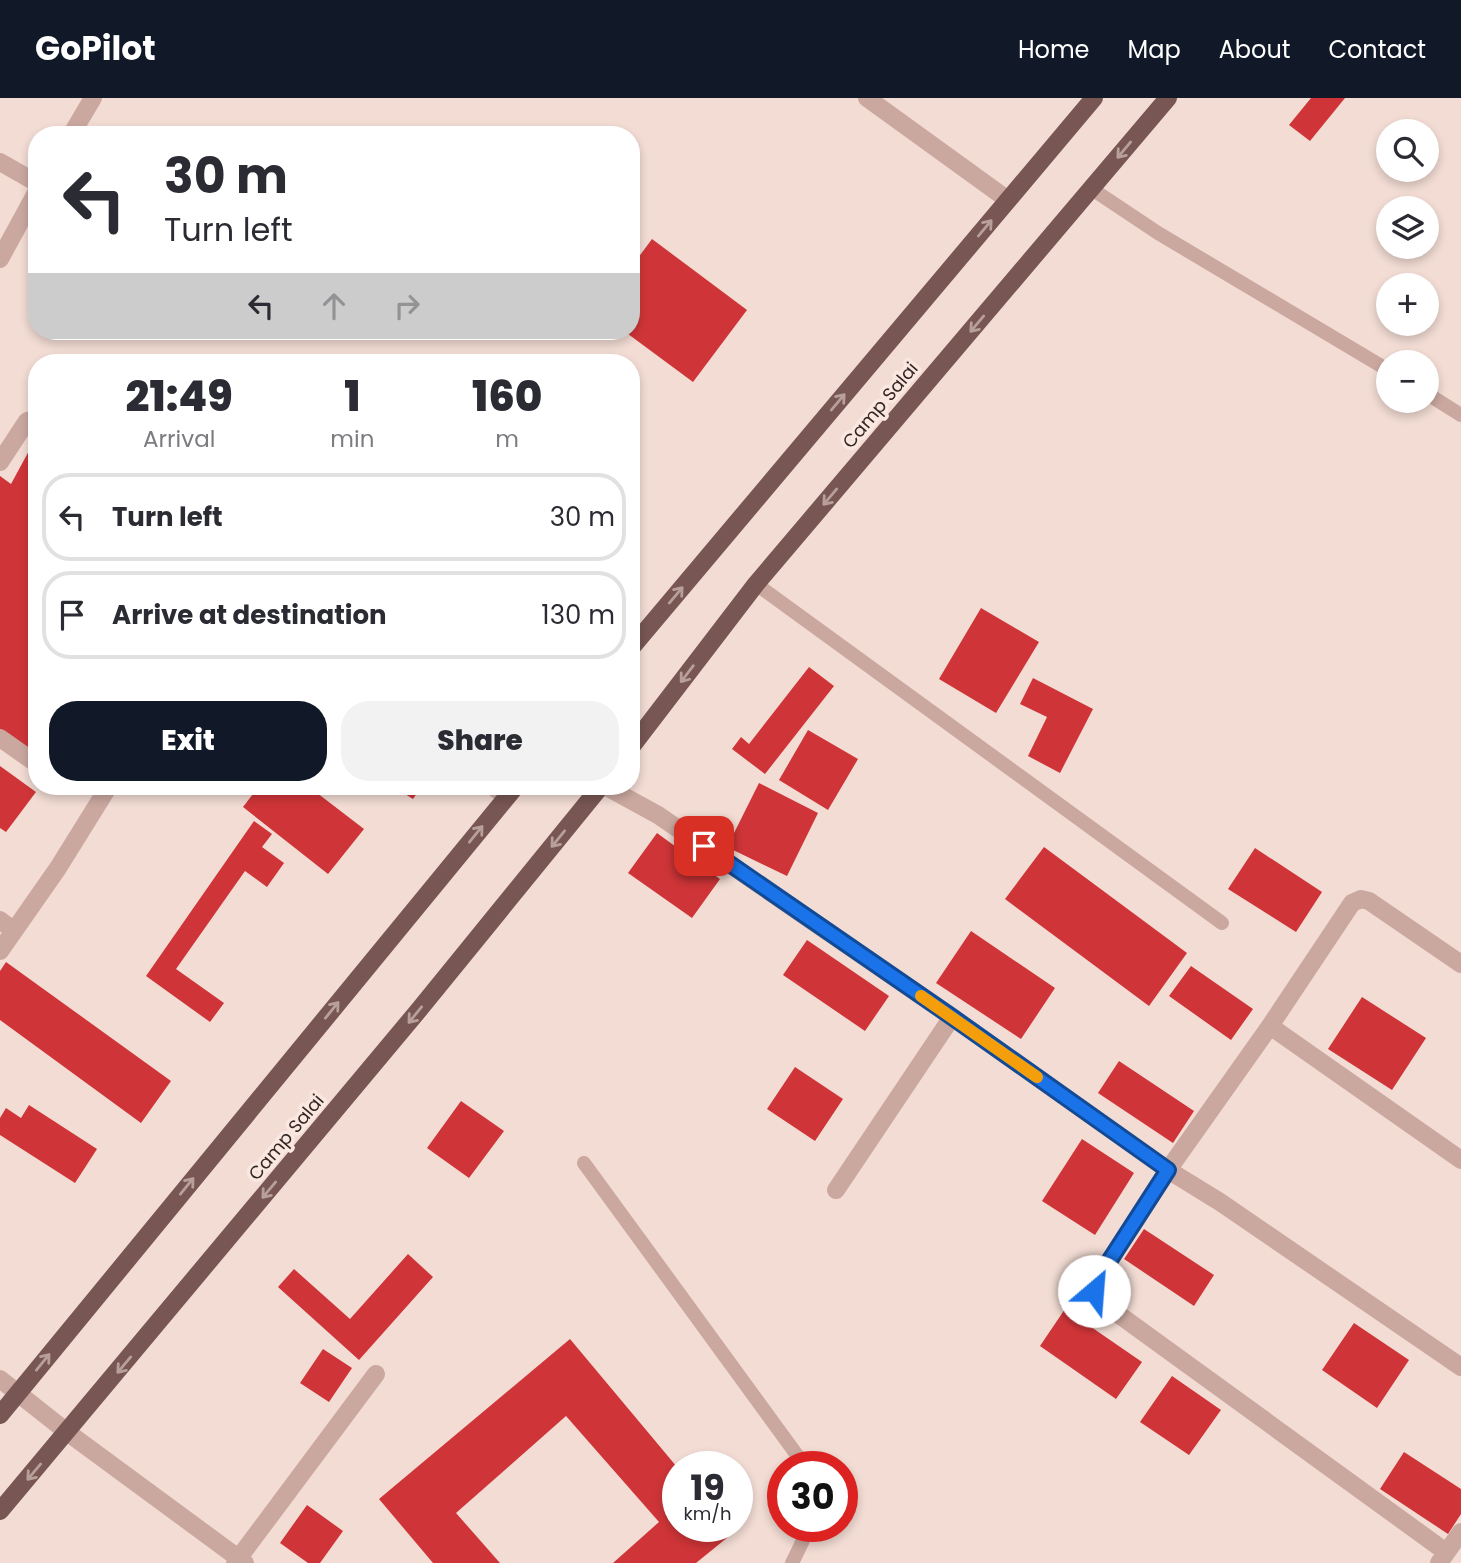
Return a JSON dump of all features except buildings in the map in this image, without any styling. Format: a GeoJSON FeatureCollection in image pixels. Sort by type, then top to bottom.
{"type":"FeatureCollection","features":[{"type":"Feature","properties":{"kind":"main road","name":"Camp Salai"},"geometry":{"type":"LineString","coordinates":[[640,632],[1094,98]]}},
{"type":"Feature","properties":{"kind":"main road","name":"Camp Salai"},"geometry":{"type":"LineString","coordinates":[[640,736],[756,584],[1168,98]]}},
{"type":"Feature","properties":{"kind":"main road"},"geometry":{"type":"LineString","coordinates":[[0,1415],[509,795]]}},
{"type":"Feature","properties":{"kind":"main road","name":"Camp Salai"},"geometry":{"type":"LineString","coordinates":[[0,1511],[596,795]]}},
{"type":"Feature","properties":{"kind":"street"},"geometry":{"type":"LineString","coordinates":[[76,126],[93,98]]}},
{"type":"Feature","properties":{"kind":"street"},"geometry":{"type":"LineString","coordinates":[[867,98],[1008,200]]}},
{"type":"Feature","properties":{"kind":"street"},"geometry":{"type":"LineString","coordinates":[[0,162],[28,178]]}},
{"type":"Feature","properties":{"kind":"street"},"geometry":{"type":"LineString","coordinates":[[0,259],[28,208]]}},
{"type":"Feature","properties":{"kind":"street"},"geometry":{"type":"LineString","coordinates":[[0,462],[28,421]]}},
{"type":"Feature","properties":{"kind":"street"},"geometry":{"type":"LineString","coordinates":[[0,738],[28,758]]}},
{"type":"Feature","properties":{"kind":"street"},"geometry":{"type":"LineString","coordinates":[[0,951],[7,925],[58,868],[103,795]]}},
{"type":"Feature","properties":{"kind":"street"},"geometry":{"type":"LineString","coordinates":[[620,795],[658,815],[952,1017],[1168,1170],[1220,1202],[1461,1367]]}},
{"type":"Feature","properties":{"kind":"street"},"geometry":{"type":"LineString","coordinates":[[1461,964],[1369,901],[1361,899],[1352,903],[1168,1170],[1094,1285],[1097,1298],[1443,1558],[1461,1532]]}},
{"type":"Feature","properties":{"kind":"street"},"geometry":{"type":"LineString","coordinates":[[835,1190],[952,1017]]}},
{"type":"Feature","properties":{"kind":"street"},"geometry":{"type":"LineString","coordinates":[[1269,1026],[1461,1160]]}},
{"type":"Feature","properties":{"kind":"street"},"geometry":{"type":"LineString","coordinates":[[0,1379],[239,1561],[376,1374]]}},
{"type":"Feature","properties":{"kind":"lane"},"geometry":{"type":"LineString","coordinates":[[1092,189],[1158,233],[1376,363]]}},
{"type":"Feature","properties":{"kind":"lane"},"geometry":{"type":"LineString","coordinates":[[1439,401],[1461,415]]}},
{"type":"Feature","properties":{"kind":"lane"},"geometry":{"type":"LineString","coordinates":[[756,584],[1222,923]]}},
{"type":"Feature","properties":{"kind":"lane"},"geometry":{"type":"LineString","coordinates":[[584,1163],[794,1451]]}},
{"type":"Feature","properties":{"kind":"lane"},"geometry":{"type":"LineString","coordinates":[[792,1563],[802,1542]]}},
{"type":"Feature","properties":{"kind":"slow traffic"},"geometry":{"type":"LineString","coordinates":[[921,996],[1037,1077]]}},
{"type":"Feature","properties":{"kind":"route"},"geometry":{"type":"LineString","coordinates":[[704,846],[1168,1170],[1097,1280],[1094,1291]]}}]}
